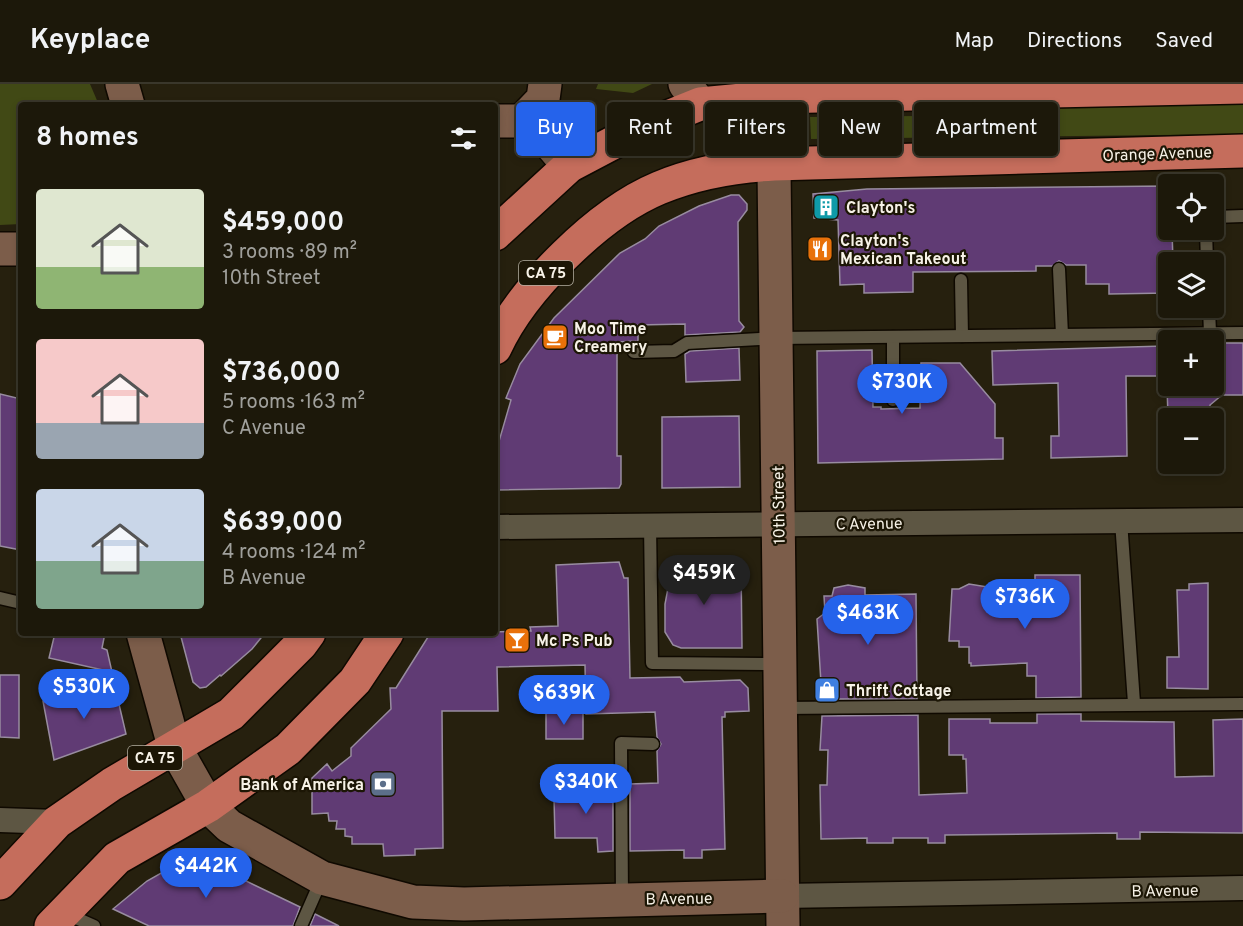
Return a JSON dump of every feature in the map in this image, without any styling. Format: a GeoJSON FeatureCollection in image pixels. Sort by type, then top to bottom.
{"type":"FeatureCollection","features":[{"type":"Feature","properties":{"kind":"highway"},"geometry":{"type":"LineString","coordinates":[[498,231],[569,166],[643,127],[693,94],[773,91],[1237,86]]}},
{"type":"Feature","properties":{"kind":"highway","name":"Orange Avenue"},"geometry":{"type":"LineString","coordinates":[[498,344],[542,278],[614,213],[658,188],[740,166],[1243,151]]}},
{"type":"Feature","properties":{"kind":"highway","name":"CA 75"},"geometry":{"type":"LineString","coordinates":[[0,883],[57,822],[112,784],[231,714],[307,636]]}},
{"type":"Feature","properties":{"kind":"highway"},"geometry":{"type":"LineString","coordinates":[[57,919],[117,858],[208,806],[288,748],[355,681],[385,636]]}},
{"type":"Feature","properties":{"kind":"street"},"geometry":{"type":"LineString","coordinates":[[122,84],[127,102]]}},
{"type":"Feature","properties":{"kind":"street"},"geometry":{"type":"LineString","coordinates":[[508,121],[543,99],[545,84]]}},
{"type":"Feature","properties":{"kind":"street","name":"10th Street"},"geometry":{"type":"LineString","coordinates":[[773,91],[782,911]]}},
{"type":"Feature","properties":{"kind":"street"},"geometry":{"type":"LineString","coordinates":[[508,121],[542,134],[569,166]]}},
{"type":"Feature","properties":{"kind":"street"},"geometry":{"type":"LineString","coordinates":[[0,249],[18,249]]}},
{"type":"Feature","properties":{"kind":"street","name":"C Avenue"},"geometry":{"type":"LineString","coordinates":[[498,527],[1243,520]]}},
{"type":"Feature","properties":{"kind":"street","name":"B Avenue"},"geometry":{"type":"LineString","coordinates":[[144,636],[174,746],[208,806],[229,826],[322,878],[413,902],[512,905],[622,899],[782,911],[1243,888]]}},
{"type":"Feature","properties":{"kind":"street"},"geometry":{"type":"LineString","coordinates":[[0,820],[57,822]]}},
{"type":"Feature","properties":{"kind":"street"},"geometry":{"type":"LineString","coordinates":[[486,926],[512,905]]}},
{"type":"Feature","properties":{"kind":"lane"},"geometry":{"type":"LineString","coordinates":[[1224,217],[1243,216]]}},
{"type":"Feature","properties":{"kind":"lane"},"geometry":{"type":"LineString","coordinates":[[1059,269],[1062,335]]}},
{"type":"Feature","properties":{"kind":"lane"},"geometry":{"type":"LineString","coordinates":[[961,280],[962,336]]}},
{"type":"Feature","properties":{"kind":"lane"},"geometry":{"type":"LineString","coordinates":[[1224,333],[1243,333]]}},
{"type":"Feature","properties":{"kind":"lane"},"geometry":{"type":"LineString","coordinates":[[634,352],[674,351],[687,343],[776,338],[1158,334]]}},
{"type":"Feature","properties":{"kind":"lane"},"geometry":{"type":"LineString","coordinates":[[892,337],[892,400]]}},
{"type":"Feature","properties":{"kind":"lane"},"geometry":{"type":"LineString","coordinates":[[1121,521],[1134,704]]}},
{"type":"Feature","properties":{"kind":"lane"},"geometry":{"type":"LineString","coordinates":[[650,525],[652,663],[780,664]]}},
{"type":"Feature","properties":{"kind":"lane"},"geometry":{"type":"LineString","coordinates":[[0,598],[18,602]]}},
{"type":"Feature","properties":{"kind":"lane"},"geometry":{"type":"LineString","coordinates":[[780,708],[932,709],[1243,704]]}},
{"type":"Feature","properties":{"kind":"lane"},"geometry":{"type":"LineString","coordinates":[[622,899],[621,743],[653,744]]}},
{"type":"Feature","properties":{"kind":"lane"},"geometry":{"type":"LineString","coordinates":[[301,926],[322,878]]}},
{"type":"Feature","properties":{"kind":"lane"},"geometry":{"type":"LineString","coordinates":[[57,919],[94,926]]}},
{"type":"Feature","properties":{"kind":"green space"},"geometry":{"type":"Polygon","coordinates":[[[0,84],[90,84],[98,102],[18,102],[18,224],[0,225],[0,84]]]}},
{"type":"Feature","properties":{"kind":"green space"},"geometry":{"type":"Polygon","coordinates":[[[598,84],[652,84],[633,93],[596,89],[598,84]]]}},
{"type":"Feature","properties":{"kind":"green space"},"geometry":{"type":"Polygon","coordinates":[[[1243,102],[1243,134],[1058,136],[1058,103],[1243,102]]]}},
{"type":"Feature","properties":{"kind":"green space"},"geometry":{"type":"Polygon","coordinates":[[[902,116],[914,116],[914,138],[902,138],[902,116]]]}},
{"type":"Feature","properties":{"kind":"green space"},"geometry":{"type":"Polygon","coordinates":[[[810,117],[819,117],[819,139],[811,139],[810,117]]]}},
{"type":"Feature","properties":{"kind":"building"},"geometry":{"type":"Polygon","coordinates":[[[1158,186],[1158,240],[1172,240],[1173,252],[1158,252],[1158,293],[1109,294],[1109,284],[1086,284],[1086,265],[1066,265],[1059,261],[1052,266],[1036,266],[1036,271],[913,272],[913,292],[864,293],[864,284],[840,285],[838,220],[814,218],[813,194],[867,189],[1158,186]]]}},
{"type":"Feature","properties":{"kind":"building"},"geometry":{"type":"Polygon","coordinates":[[[731,195],[739,195],[747,204],[747,210],[738,222],[739,321],[744,327],[740,332],[685,335],[685,324],[638,325],[638,341],[617,342],[617,456],[621,456],[619,488],[498,490],[498,445],[511,400],[506,398],[520,364],[554,318],[620,253],[645,239],[659,226],[699,206],[731,195]]]}},
{"type":"Feature","properties":{"kind":"building"},"geometry":{"type":"Polygon","coordinates":[[[1224,343],[1243,343],[1243,395],[1224,395],[1224,343]]]}},
{"type":"Feature","properties":{"kind":"building"},"geometry":{"type":"Polygon","coordinates":[[[1158,346],[1158,376],[1126,376],[1127,456],[1051,458],[1051,436],[1059,436],[1058,383],[993,385],[992,351],[1158,346]]]}},
{"type":"Feature","properties":{"kind":"building"},"geometry":{"type":"Polygon","coordinates":[[[739,348],[740,380],[686,382],[685,354],[690,351],[739,348]]]}},
{"type":"Feature","properties":{"kind":"building"},"geometry":{"type":"Polygon","coordinates":[[[872,350],[873,407],[881,407],[881,409],[920,408],[921,363],[960,363],[995,404],[995,438],[1003,438],[1003,459],[818,463],[817,351],[872,350]]]}},
{"type":"Feature","properties":{"kind":"building"},"geometry":{"type":"Polygon","coordinates":[[[0,394],[18,398],[18,549],[0,546],[0,394]]]}},
{"type":"Feature","properties":{"kind":"building"},"geometry":{"type":"Polygon","coordinates":[[[1167,396],[1221,396],[1210,405],[1210,408],[1168,408],[1167,396]]]}},
{"type":"Feature","properties":{"kind":"building"},"geometry":{"type":"Polygon","coordinates":[[[739,416],[740,487],[662,488],[662,417],[739,416]]]}},
{"type":"Feature","properties":{"kind":"building"},"geometry":{"type":"Polygon","coordinates":[[[619,562],[624,578],[628,578],[630,678],[680,677],[684,682],[740,680],[748,688],[749,711],[725,712],[725,717],[722,717],[725,849],[702,850],[702,858],[684,858],[684,850],[630,851],[630,784],[658,783],[657,751],[661,744],[657,737],[655,712],[586,714],[585,665],[497,667],[498,711],[442,711],[443,848],[415,849],[415,855],[384,856],[383,844],[352,844],[352,837],[345,836],[345,829],[336,829],[337,821],[329,821],[328,813],[312,814],[312,778],[327,764],[332,771],[351,756],[351,748],[391,709],[390,688],[396,688],[428,637],[498,636],[498,632],[531,631],[530,627],[558,626],[556,565],[619,562]]]}},
{"type":"Feature","properties":{"kind":"building"},"geometry":{"type":"Polygon","coordinates":[[[741,564],[742,648],[681,648],[673,645],[665,632],[665,604],[669,583],[664,583],[663,565],[741,564]]]}},
{"type":"Feature","properties":{"kind":"building"},"geometry":{"type":"Polygon","coordinates":[[[1035,575],[1080,575],[1081,697],[1036,698],[1036,676],[1027,676],[1027,663],[971,666],[969,647],[959,647],[959,641],[949,641],[952,589],[959,589],[969,584],[1000,589],[1035,589],[1035,575]]]}},
{"type":"Feature","properties":{"kind":"building"},"geometry":{"type":"Polygon","coordinates":[[[1208,583],[1208,689],[1167,688],[1167,657],[1179,657],[1177,590],[1189,590],[1189,584],[1208,583]]]}},
{"type":"Feature","properties":{"kind":"building"},"geometry":{"type":"Polygon","coordinates":[[[848,585],[865,588],[865,595],[916,594],[917,699],[822,699],[817,619],[825,613],[824,596],[832,596],[834,588],[848,585]]]}},
{"type":"Feature","properties":{"kind":"building"},"geometry":{"type":"Polygon","coordinates":[[[54,636],[101,636],[104,638],[102,648],[107,650],[112,672],[49,658],[54,636]]]}},
{"type":"Feature","properties":{"kind":"building"},"geometry":{"type":"Polygon","coordinates":[[[181,636],[263,636],[252,649],[206,687],[200,688],[193,682],[181,636]]]}},
{"type":"Feature","properties":{"kind":"building"},"geometry":{"type":"Polygon","coordinates":[[[0,675],[19,675],[19,738],[0,737],[0,675]]]}},
{"type":"Feature","properties":{"kind":"building"},"geometry":{"type":"Polygon","coordinates":[[[114,683],[126,734],[54,760],[43,701],[114,683]]]}},
{"type":"Feature","properties":{"kind":"building"},"geometry":{"type":"Polygon","coordinates":[[[546,713],[583,713],[583,739],[546,739],[546,713]]]}},
{"type":"Feature","properties":{"kind":"building"},"geometry":{"type":"Polygon","coordinates":[[[1037,714],[1081,714],[1081,721],[1174,722],[1175,777],[1214,776],[1213,720],[1243,719],[1243,833],[1140,832],[1140,839],[1117,839],[1117,833],[945,835],[945,843],[928,843],[928,838],[893,838],[893,843],[867,843],[867,838],[821,839],[820,785],[827,785],[828,750],[820,750],[822,716],[918,715],[919,795],[967,793],[966,759],[963,759],[963,755],[949,755],[949,719],[990,719],[990,723],[1037,723],[1037,714]]]}},
{"type":"Feature","properties":{"kind":"building"},"geometry":{"type":"Polygon","coordinates":[[[596,784],[613,784],[613,851],[598,852],[597,838],[555,838],[554,798],[562,798],[562,791],[596,789],[596,784]]]}},
{"type":"Feature","properties":{"kind":"building"},"geometry":{"type":"Polygon","coordinates":[[[193,855],[206,855],[222,867],[228,866],[248,878],[246,881],[300,907],[293,926],[149,926],[113,909],[147,881],[193,855]]]}},
{"type":"Feature","properties":{"kind":"building"},"geometry":{"type":"Polygon","coordinates":[[[315,914],[339,926],[310,926],[315,914]]]}},
{"type":"Feature","properties":{"kind":"place","name":"Clayton's"},"geometry":{"type":"Point","coordinates":[826,207]}},
{"type":"Feature","properties":{"kind":"place","name":"Clayton's Mexican Takeout"},"geometry":{"type":"Point","coordinates":[820,249]}},
{"type":"Feature","properties":{"kind":"place","name":"Moo Time Creamery"},"geometry":{"type":"Point","coordinates":[555,337]}},
{"type":"Feature","properties":{"kind":"place","name":"Mc Ps Pub"},"geometry":{"type":"Point","coordinates":[517,640]}},
{"type":"Feature","properties":{"kind":"place","name":"Thrift Cottage"},"geometry":{"type":"Point","coordinates":[827,690]}},
{"type":"Feature","properties":{"kind":"place","name":"Bank of America"},"geometry":{"type":"Point","coordinates":[383,784]}}]}
